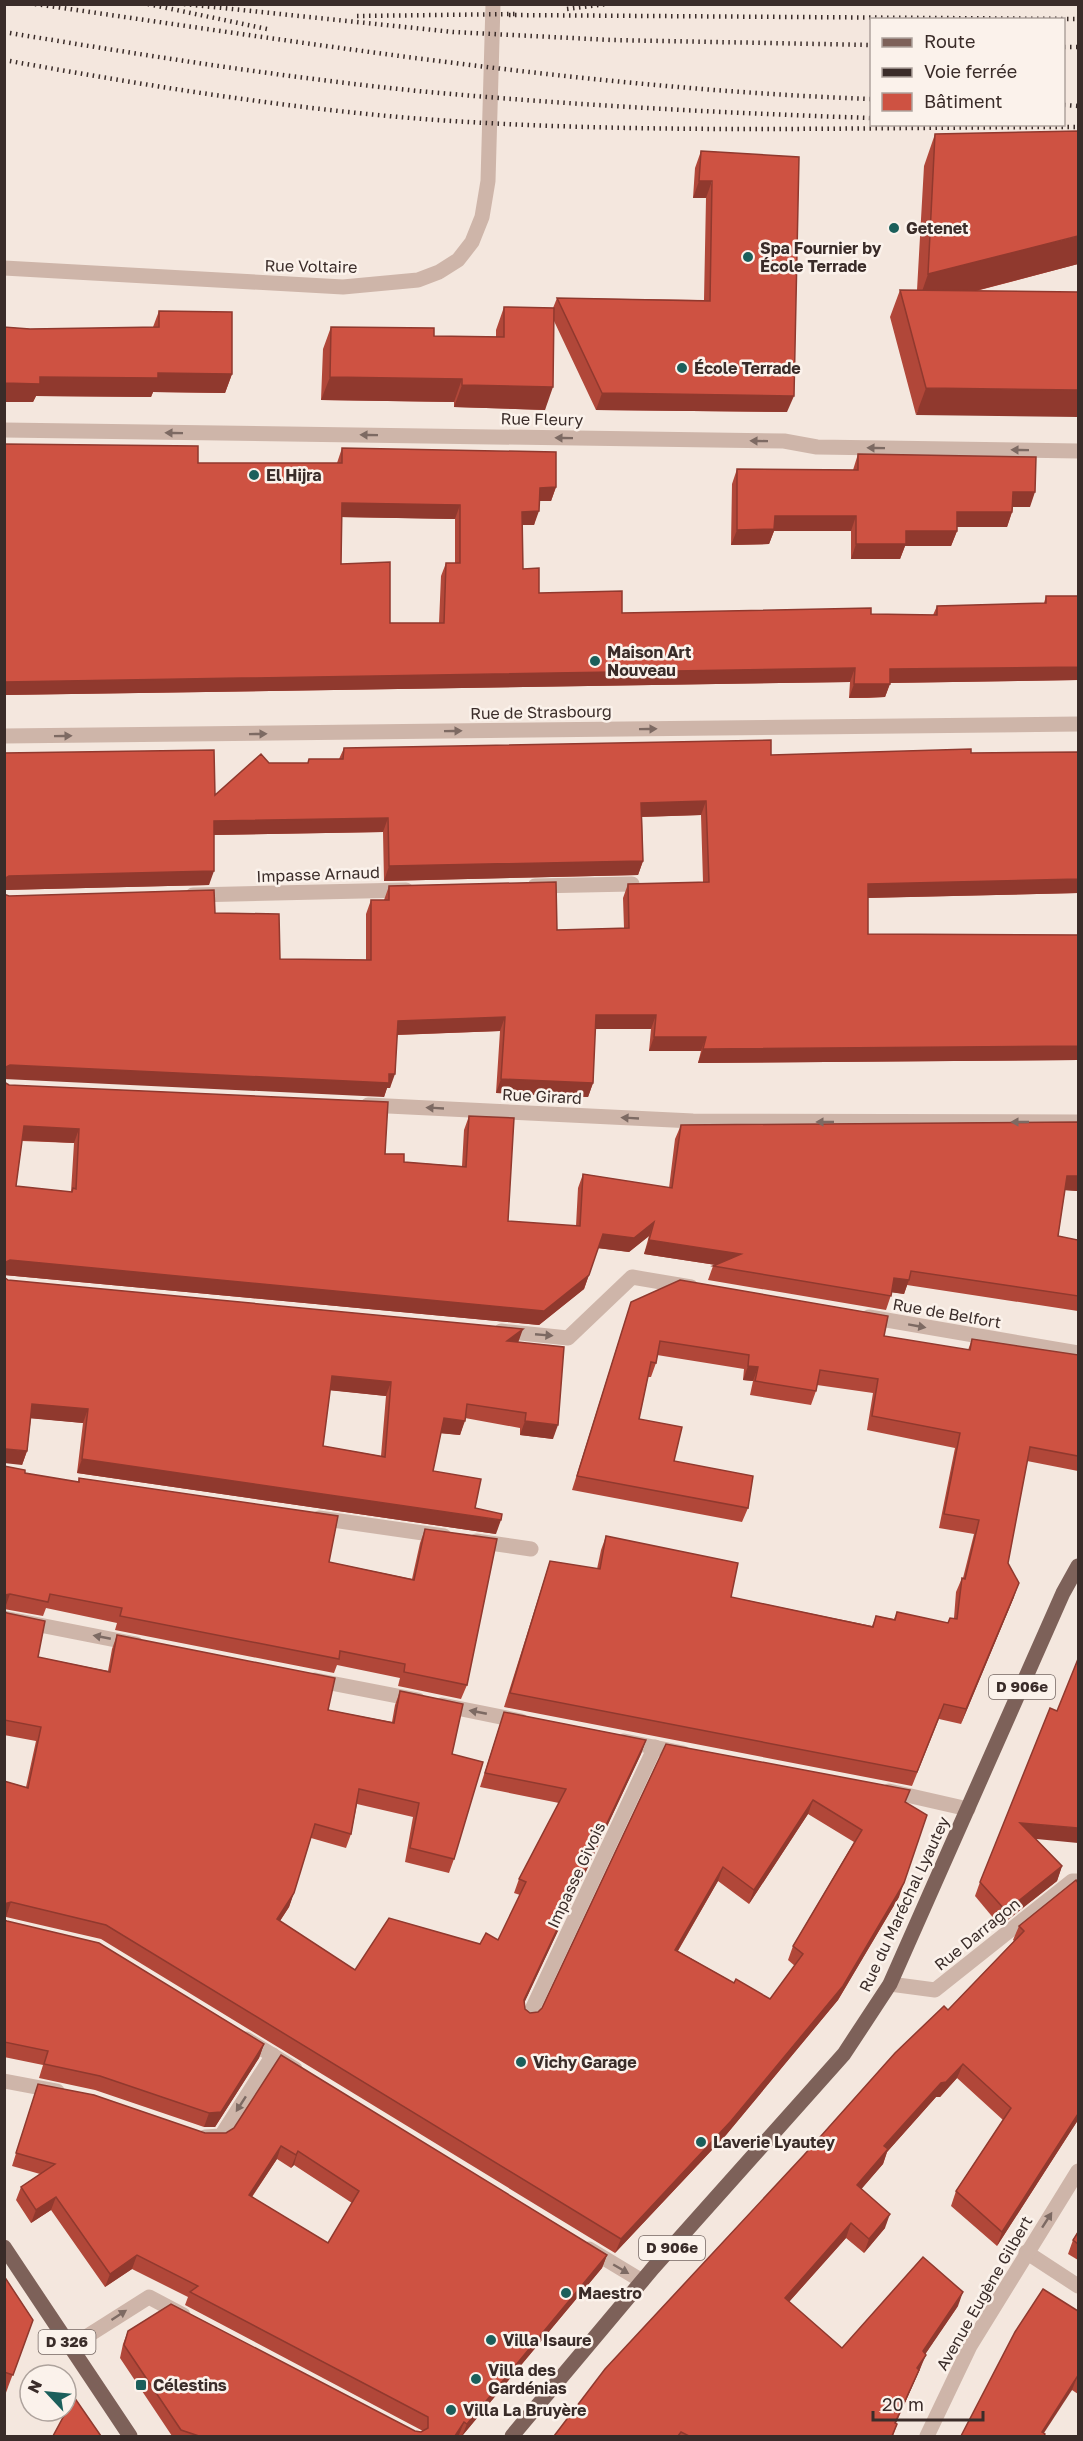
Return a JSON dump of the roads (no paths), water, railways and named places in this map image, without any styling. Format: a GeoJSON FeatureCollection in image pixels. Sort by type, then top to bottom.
{"type":"FeatureCollection","features":[{"type":"Feature","properties":{"kind":"main road","name":"Rue du Maréchal Lyautey"},"geometry":{"type":"LineString","coordinates":[[512,2436],[642,2281],[844,2054],[890,1984],[1063,1593],[1078,1566]]}},
{"type":"Feature","properties":{"kind":"main road","name":"D 326"},"geometry":{"type":"LineString","coordinates":[[4,2247],[130,2436]]}},
{"type":"Feature","properties":{"kind":"street","name":"Rue Voltaire"},"geometry":{"type":"LineString","coordinates":[[4,268],[343,287],[418,280],[439,272],[458,260],[471,242],[482,217],[488,181],[493,4]]}},
{"type":"Feature","properties":{"kind":"street","name":"Rue Fleury"},"geometry":{"type":"LineString","coordinates":[[4,430],[784,441],[817,447],[1078,451]]}},
{"type":"Feature","properties":{"kind":"street","name":"Rue de Strasbourg"},"geometry":{"type":"LineString","coordinates":[[4,736],[1078,724]]}},
{"type":"Feature","properties":{"kind":"street"},"geometry":{"type":"LineString","coordinates":[[514,887],[632,884]]}},
{"type":"Feature","properties":{"kind":"street","name":"Impasse Arnaud"},"geometry":{"type":"LineString","coordinates":[[182,896],[419,889]]}},
{"type":"Feature","properties":{"kind":"street","name":"Rue Girard"},"geometry":{"type":"LineString","coordinates":[[358,1105],[693,1121],[1078,1122]]}},
{"type":"Feature","properties":{"kind":"street"},"geometry":{"type":"LineString","coordinates":[[486,1330],[568,1338],[632,1277],[702,1289]]}},
{"type":"Feature","properties":{"kind":"street","name":"Rue de Belfort"},"geometry":{"type":"LineString","coordinates":[[855,1315],[1078,1353]]}},
{"type":"Feature","properties":{"kind":"street"},"geometry":{"type":"LineString","coordinates":[[309,1516],[531,1549]]}},
{"type":"Feature","properties":{"kind":"street"},"geometry":{"type":"LineString","coordinates":[[4,1618],[156,1648]]}},
{"type":"Feature","properties":{"kind":"street"},"geometry":{"type":"LineString","coordinates":[[295,1676],[539,1724]]}},
{"type":"Feature","properties":{"kind":"street"},"geometry":{"type":"LineString","coordinates":[[609,1738],[701,1756]]}},
{"type":"Feature","properties":{"kind":"street","name":"Impasse Givois"},"geometry":{"type":"LineString","coordinates":[[528,2018],[655,1747]]}},
{"type":"Feature","properties":{"kind":"street"},"geometry":{"type":"LineString","coordinates":[[872,1788],[968,1809]]}},
{"type":"Feature","properties":{"kind":"street","name":"Rue Darragon"},"geometry":{"type":"LineString","coordinates":[[890,1984],[935,1990],[1072,1881],[1078,1881]]}},
{"type":"Feature","properties":{"kind":"street"},"geometry":{"type":"LineString","coordinates":[[234,2032],[308,2077]]}},
{"type":"Feature","properties":{"kind":"street"},"geometry":{"type":"LineString","coordinates":[[192,2133],[203,2137],[220,2136],[273,2055]]}},
{"type":"Feature","properties":{"kind":"street"},"geometry":{"type":"LineString","coordinates":[[4,2081],[70,2094]]}},
{"type":"Feature","properties":{"kind":"street","name":"Avenue Eugène Gilbert"},"geometry":{"type":"LineString","coordinates":[[927,2436],[970,2346],[1078,2171]]}},
{"type":"Feature","properties":{"kind":"street"},"geometry":{"type":"LineString","coordinates":[[576,2241],[642,2281]]}},
{"type":"Feature","properties":{"kind":"street"},"geometry":{"type":"LineString","coordinates":[[1026,2252],[1078,2286]]}},
{"type":"Feature","properties":{"kind":"street"},"geometry":{"type":"LineString","coordinates":[[70,2347],[149,2297],[200,2324]]}},
{"type":"Feature","properties":{"kind":"railway"},"geometry":{"type":"LineString","coordinates":[[35,4],[348,49],[557,75],[662,86],[870,99]]}},
{"type":"Feature","properties":{"kind":"railway"},"geometry":{"type":"LineString","coordinates":[[148,4],[267,29]]}},
{"type":"Feature","properties":{"kind":"railway"},"geometry":{"type":"LineString","coordinates":[[184,4],[453,32],[611,40],[870,45]]}},
{"type":"Feature","properties":{"kind":"railway"},"geometry":{"type":"LineString","coordinates":[[567,9],[606,4]]}},
{"type":"Feature","properties":{"kind":"railway"},"geometry":{"type":"LineString","coordinates":[[357,16],[516,14]]}},
{"type":"Feature","properties":{"kind":"railway"},"geometry":{"type":"LineString","coordinates":[[509,15],[936,18]]}},
{"type":"Feature","properties":{"kind":"railway"},"geometry":{"type":"LineString","coordinates":[[1065,19],[1078,19]]}},
{"type":"Feature","properties":{"kind":"railway"},"geometry":{"type":"LineString","coordinates":[[4,32],[211,65],[418,91],[645,108],[870,118]]}},
{"type":"Feature","properties":{"kind":"railway"},"geometry":{"type":"LineString","coordinates":[[1065,47],[1078,47]]}},
{"type":"Feature","properties":{"kind":"railway"},"geometry":{"type":"LineString","coordinates":[[4,60],[213,95],[318,109],[423,119],[669,129],[1078,127]]}},
{"type":"Feature","properties":{"kind":"railway"},"geometry":{"type":"LineString","coordinates":[[1065,105],[1078,106]]}},
{"type":"Feature","properties":{"kind":"place","name":"Getenet"},"geometry":{"type":"Point","coordinates":[894,228]}},
{"type":"Feature","properties":{"kind":"place","name":"Spa Fournier by École Terrade"},"geometry":{"type":"Point","coordinates":[748,257]}},
{"type":"Feature","properties":{"kind":"place","name":"École Terrade"},"geometry":{"type":"Point","coordinates":[682,368]}},
{"type":"Feature","properties":{"kind":"place","name":"El Hijra"},"geometry":{"type":"Point","coordinates":[254,475]}},
{"type":"Feature","properties":{"kind":"place","name":"Maison Art Nouveau"},"geometry":{"type":"Point","coordinates":[595,661]}},
{"type":"Feature","properties":{"kind":"place","name":"Vichy Garage"},"geometry":{"type":"Point","coordinates":[521,2062]}},
{"type":"Feature","properties":{"kind":"place","name":"Laverie Lyautey"},"geometry":{"type":"Point","coordinates":[701,2142]}},
{"type":"Feature","properties":{"kind":"place","name":"Maestro"},"geometry":{"type":"Point","coordinates":[566,2293]}},
{"type":"Feature","properties":{"kind":"place","name":"Villa Isaure"},"geometry":{"type":"Point","coordinates":[491,2340]}},
{"type":"Feature","properties":{"kind":"place","name":"Villa des Gardénias"},"geometry":{"type":"Point","coordinates":[476,2379]}},
{"type":"Feature","properties":{"kind":"place","name":"Célestins"},"geometry":{"type":"Point","coordinates":[141,2385]}},
{"type":"Feature","properties":{"kind":"place","name":"Villa La Bruyère"},"geometry":{"type":"Point","coordinates":[451,2410]}}]}
